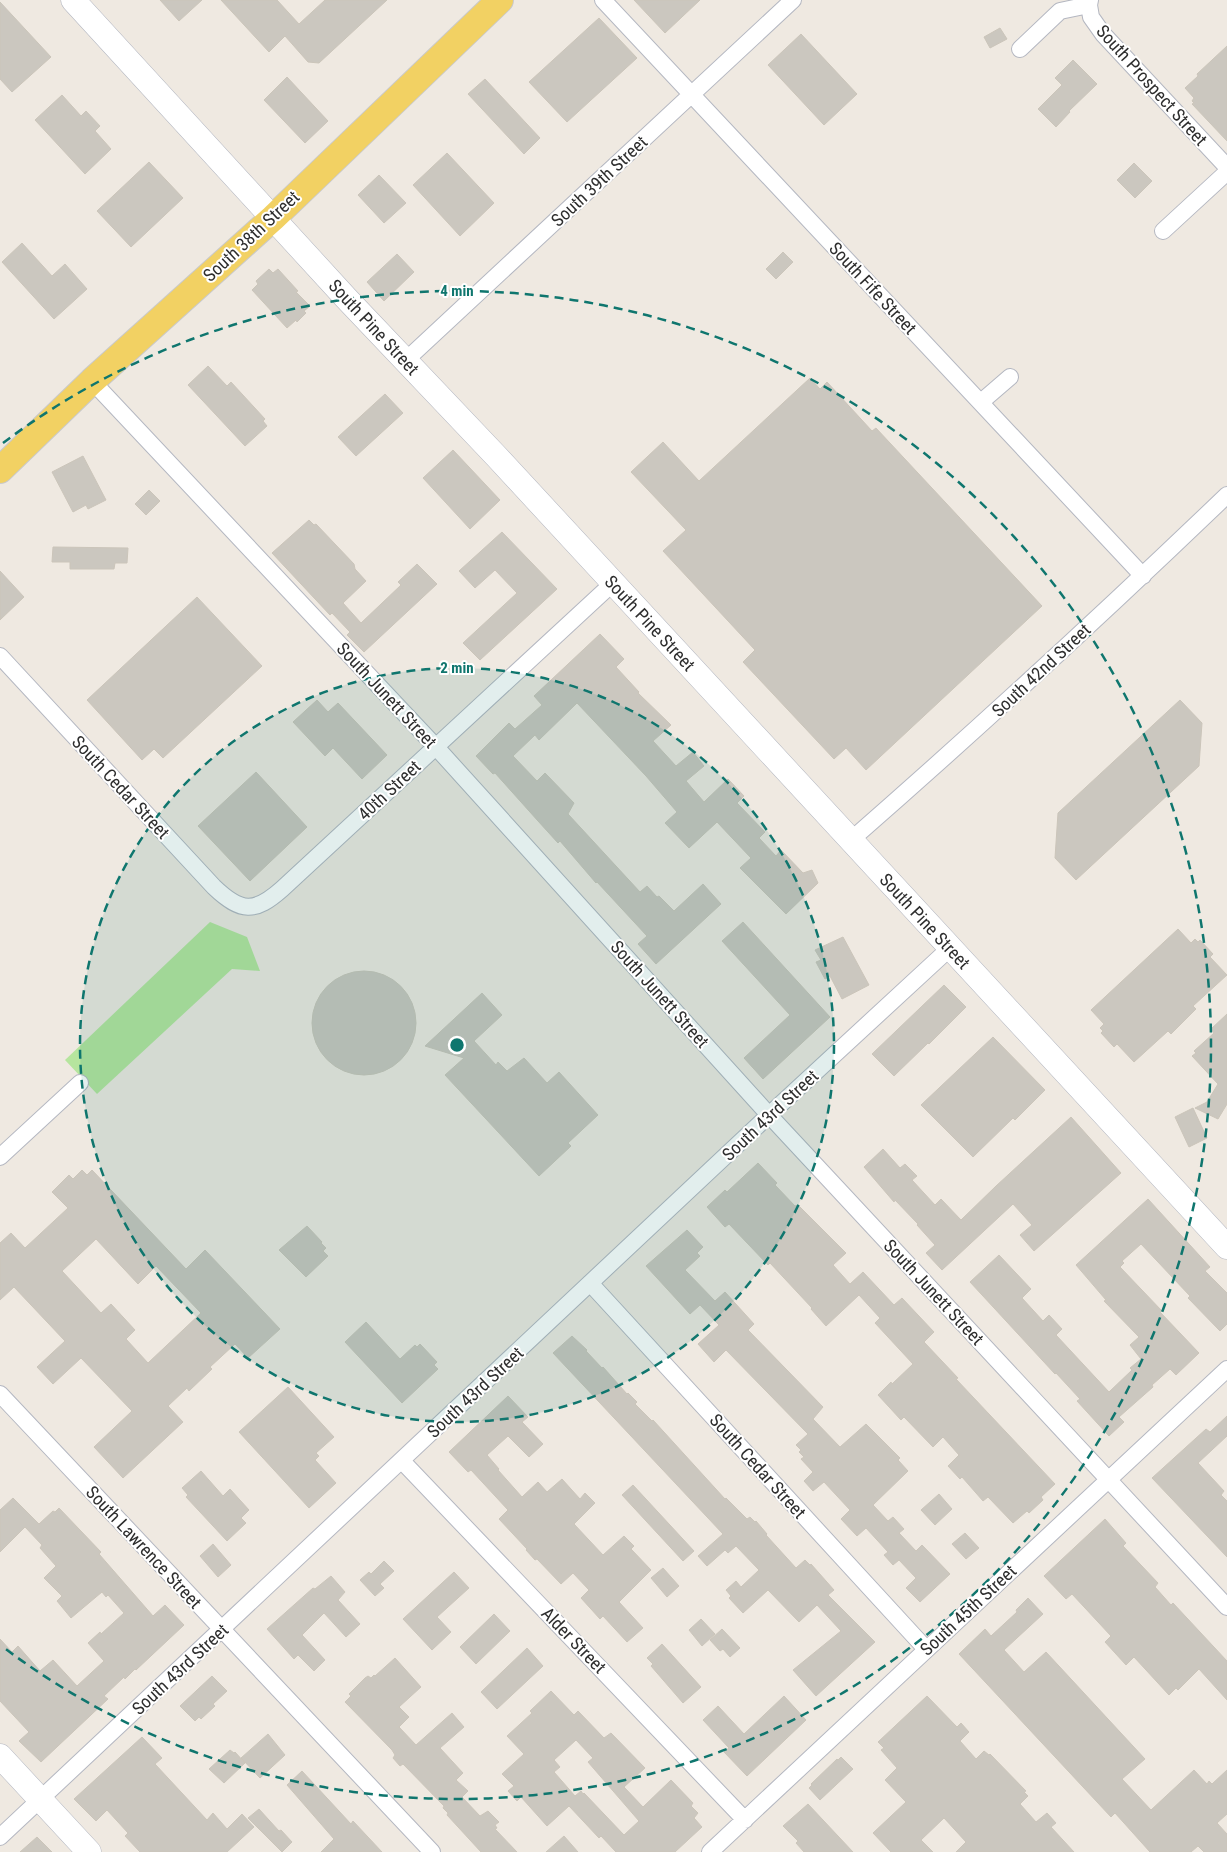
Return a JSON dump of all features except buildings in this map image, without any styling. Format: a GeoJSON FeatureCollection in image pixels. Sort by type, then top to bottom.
{"type":"FeatureCollection","features":[{"type":"Feature","properties":{"kind":"main road","name":"South Pine Street"},"geometry":{"type":"LineString","coordinates":[[72,0],[950,948],[1224,1238]]}},
{"type":"Feature","properties":{"kind":"main road","name":"South 38th Street"},"geometry":{"type":"LineString","coordinates":[[0,470],[92,382],[273,218],[500,0]]}},
{"type":"Feature","properties":{"kind":"main road"},"geometry":{"type":"LineString","coordinates":[[0,1756],[89,1852]]}},
{"type":"Feature","properties":{"kind":"street","name":"South Fife Street"},"geometry":{"type":"LineString","coordinates":[[603,0],[1142,576]]}},
{"type":"Feature","properties":{"kind":"street","name":"South 39th Street"},"geometry":{"type":"LineString","coordinates":[[405,361],[793,0]]}},
{"type":"Feature","properties":{"kind":"street"},"geometry":{"type":"LineString","coordinates":[[1020,49],[1060,11],[1087,2]]}},
{"type":"Feature","properties":{"kind":"street","name":"South Prospect Street"},"geometry":{"type":"LineString","coordinates":[[1087,2],[1091,17],[1103,34],[1227,167]]}},
{"type":"Feature","properties":{"kind":"street"},"geometry":{"type":"LineString","coordinates":[[1163,231],[1227,172]]}},
{"type":"Feature","properties":{"kind":"street"},"geometry":{"type":"LineString","coordinates":[[981,402],[1010,377]]}},
{"type":"Feature","properties":{"kind":"street","name":"South Junett Street"},"geometry":{"type":"LineString","coordinates":[[92,382],[436,747],[769,1115],[1227,1607]]}},
{"type":"Feature","properties":{"kind":"street","name":"South 42nd Street"},"geometry":{"type":"LineString","coordinates":[[851,840],[936,766],[1227,495]]}},
{"type":"Feature","properties":{"kind":"street","name":"40th Street"},"geometry":{"type":"LineString","coordinates":[[248,907],[258,906],[276,895],[613,583]]}},
{"type":"Feature","properties":{"kind":"street","name":"South Cedar Street"},"geometry":{"type":"LineString","coordinates":[[0,656],[206,880],[229,900],[248,907]]}},
{"type":"Feature","properties":{"kind":"street","name":"South 43rd Street"},"geometry":{"type":"LineString","coordinates":[[0,1837],[769,1115],[950,948]]}},
{"type":"Feature","properties":{"kind":"street"},"geometry":{"type":"LineString","coordinates":[[0,1157],[80,1083]]}},
{"type":"Feature","properties":{"kind":"street","name":"South Cedar Street"},"geometry":{"type":"LineString","coordinates":[[590,1283],[926,1649]]}},
{"type":"Feature","properties":{"kind":"street","name":"South 45th Street"},"geometry":{"type":"LineString","coordinates":[[710,1852],[1227,1369]]}},
{"type":"Feature","properties":{"kind":"street","name":"South Lawrence Street"},"geometry":{"type":"LineString","coordinates":[[0,1394],[432,1852]]}},
{"type":"Feature","properties":{"kind":"street","name":"Alder Street"},"geometry":{"type":"LineString","coordinates":[[402,1461],[745,1820]]}},
{"type":"Feature","properties":{"kind":"green space"},"geometry":{"type":"Polygon","coordinates":[[[210,922],[247,937],[260,971],[232,969],[97,1094],[65,1060],[210,922]]]}}]}
